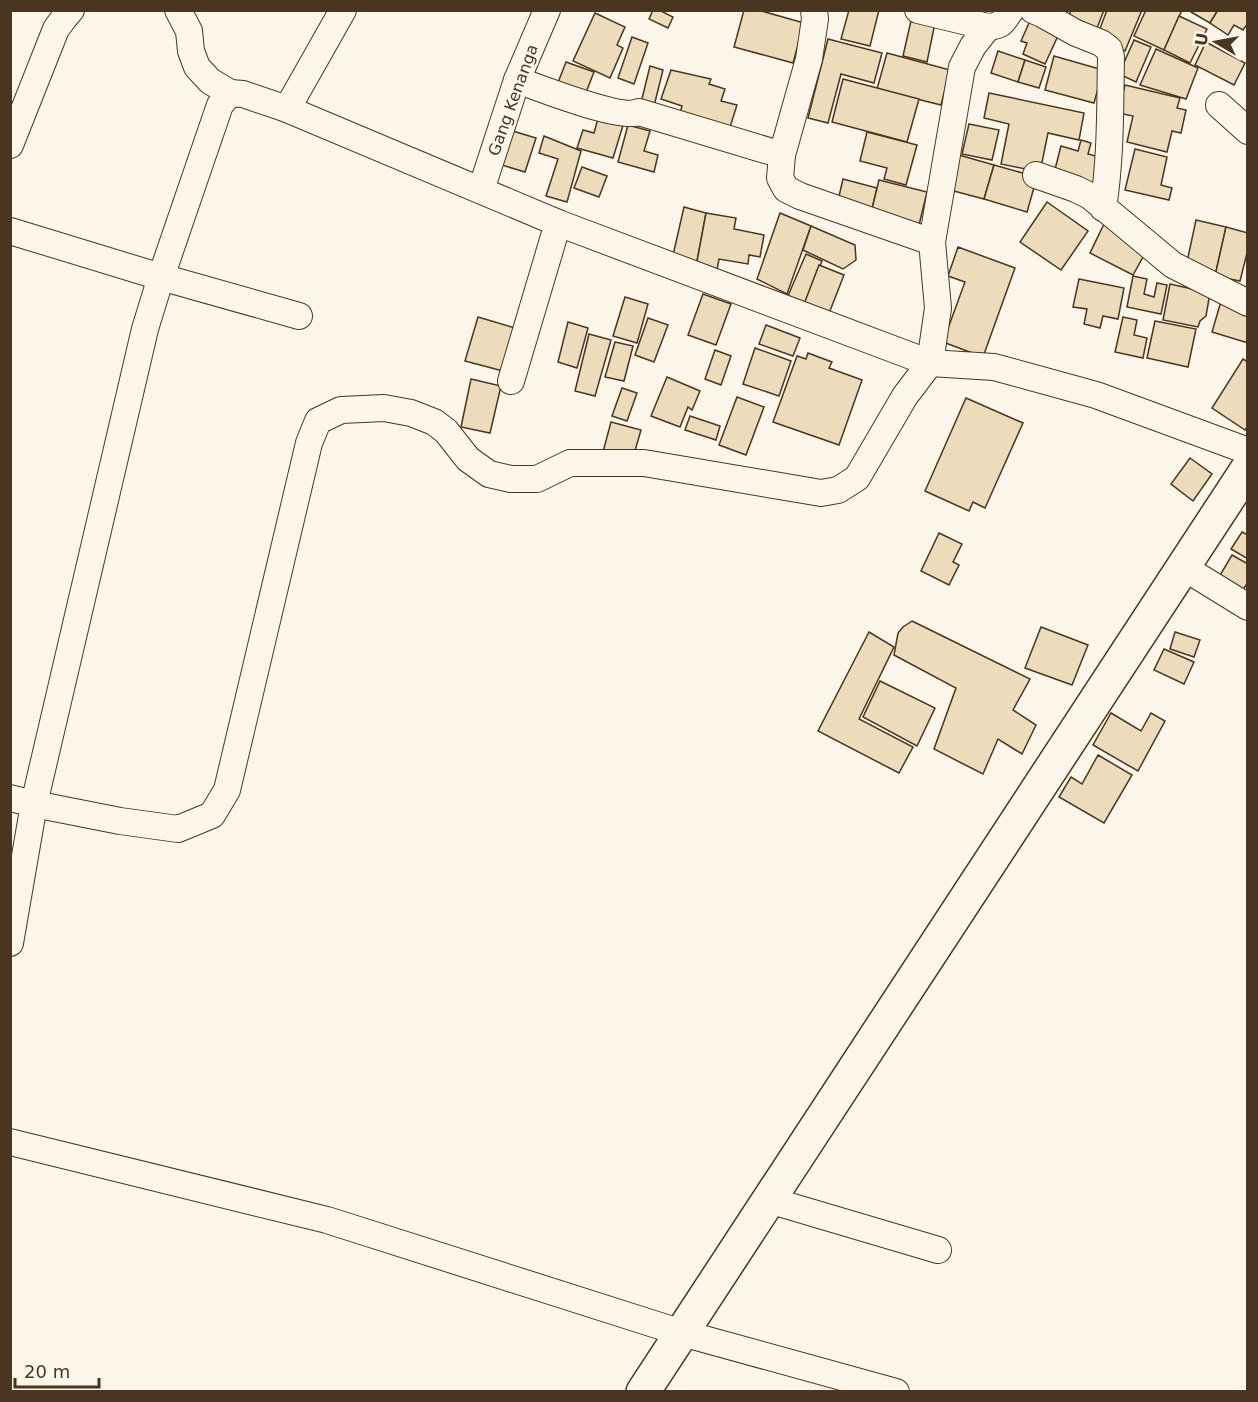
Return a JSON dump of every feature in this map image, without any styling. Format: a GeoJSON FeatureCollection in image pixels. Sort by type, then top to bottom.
{"type":"FeatureCollection","features":[{"type":"Feature","properties":{"kind":"main road"},"geometry":{"type":"LineString","coordinates":[[643,1392],[1248,468]]}},
{"type":"Feature","properties":{"kind":"street"},"geometry":{"type":"LineString","coordinates":[[10,145],[56,29],[71,10]]}},
{"type":"Feature","properties":{"kind":"street"},"geometry":{"type":"LineString","coordinates":[[178,10],[189,31],[191,51],[197,67],[210,81],[230,93],[243,94],[287,109],[558,223],[930,363],[994,367],[1017,373],[1096,395],[1248,450]]}},
{"type":"Feature","properties":{"kind":"street"},"geometry":{"type":"LineString","coordinates":[[287,109],[343,10]]}},
{"type":"Feature","properties":{"kind":"street","name":"Gang Kenanga"},"geometry":{"type":"LineString","coordinates":[[481,190],[517,80],[547,10]]}},
{"type":"Feature","properties":{"kind":"street"},"geometry":{"type":"LineString","coordinates":[[814,10],[815,19],[809,59],[782,155],[780,178],[786,189],[800,196],[932,242]]}},
{"type":"Feature","properties":{"kind":"street"},"geometry":{"type":"LineString","coordinates":[[918,10],[988,27],[998,26],[1011,10]]}},
{"type":"Feature","properties":{"kind":"street"},"geometry":{"type":"LineString","coordinates":[[1034,10],[1109,49],[1111,107],[1103,208]]}},
{"type":"Feature","properties":{"kind":"street"},"geometry":{"type":"LineString","coordinates":[[22,801],[120,821],[178,829],[212,815],[227,790],[309,443],[318,421],[341,410],[384,408],[411,413],[434,422],[446,431],[468,459],[489,474],[511,479],[537,479],[570,463],[644,463],[821,493],[838,490],[857,478],[904,396],[930,363],[938,308],[932,242],[962,67],[973,46],[988,27]]}},
{"type":"Feature","properties":{"kind":"street"},"geometry":{"type":"LineString","coordinates":[[517,80],[601,108],[633,114],[639,112],[782,155]]}},
{"type":"Feature","properties":{"kind":"street"},"geometry":{"type":"LineString","coordinates":[[10,943],[22,801],[145,328],[220,105],[230,93]]}},
{"type":"Feature","properties":{"kind":"street"},"geometry":{"type":"LineString","coordinates":[[1219,105],[1248,130]]}},
{"type":"Feature","properties":{"kind":"street"},"geometry":{"type":"LineString","coordinates":[[1036,175],[1090,196],[1173,265],[1248,303]]}},
{"type":"Feature","properties":{"kind":"street"},"geometry":{"type":"LineString","coordinates":[[511,381],[558,223]]}},
{"type":"Feature","properties":{"kind":"street"},"geometry":{"type":"LineString","coordinates":[[10,231],[299,316]]}},
{"type":"Feature","properties":{"kind":"street"},"geometry":{"type":"LineString","coordinates":[[1183,567],[1248,607]]}},
{"type":"Feature","properties":{"kind":"street"},"geometry":{"type":"LineString","coordinates":[[10,1142],[327,1220],[682,1333],[896,1392]]}},
{"type":"Feature","properties":{"kind":"street"},"geometry":{"type":"LineString","coordinates":[[769,1200],[938,1250]]}},
{"type":"Feature","properties":{"kind":"building"},"geometry":{"type":"Polygon","coordinates":[[[653,10],[659,10],[673,17],[668,28],[649,19],[653,10]]]}},
{"type":"Feature","properties":{"kind":"building"},"geometry":{"type":"Polygon","coordinates":[[[744,10],[758,10],[804,23],[793,63],[734,47],[744,10]]]}},
{"type":"Feature","properties":{"kind":"building"},"geometry":{"type":"Polygon","coordinates":[[[849,10],[879,10],[870,46],[841,39],[849,10]]]}},
{"type":"Feature","properties":{"kind":"building"},"geometry":{"type":"Polygon","coordinates":[[[1071,10],[1104,10],[1097,28],[1069,16],[1071,10]]]}},
{"type":"Feature","properties":{"kind":"building"},"geometry":{"type":"Polygon","coordinates":[[[1107,10],[1142,10],[1125,51],[1096,39],[1107,10]]]}},
{"type":"Feature","properties":{"kind":"building"},"geometry":{"type":"Polygon","coordinates":[[[1146,10],[1182,10],[1164,50],[1134,36],[1146,10]]]}},
{"type":"Feature","properties":{"kind":"building"},"geometry":{"type":"Polygon","coordinates":[[[1191,10],[1218,10],[1210,23],[1191,10]]]}},
{"type":"Feature","properties":{"kind":"building"},"geometry":{"type":"Polygon","coordinates":[[[1218,10],[1248,10],[1248,23],[1243,30],[1234,25],[1228,35],[1210,23],[1218,10]]]}},
{"type":"Feature","properties":{"kind":"building"},"geometry":{"type":"Polygon","coordinates":[[[913,12],[936,18],[927,62],[903,56],[913,12]]]}},
{"type":"Feature","properties":{"kind":"building"},"geometry":{"type":"Polygon","coordinates":[[[595,13],[625,27],[617,45],[623,48],[610,78],[573,61],[595,13]]]}},
{"type":"Feature","properties":{"kind":"building"},"geometry":{"type":"Polygon","coordinates":[[[1033,14],[1062,27],[1045,64],[1023,54],[1027,43],[1021,41],[1033,14]]]}},
{"type":"Feature","properties":{"kind":"building"},"geometry":{"type":"Polygon","coordinates":[[[1179,16],[1207,29],[1190,63],[1164,50],[1179,16]]]}},
{"type":"Feature","properties":{"kind":"building"},"geometry":{"type":"Polygon","coordinates":[[[632,37],[648,43],[634,84],[618,78],[632,37]]]}},
{"type":"Feature","properties":{"kind":"building"},"geometry":{"type":"Polygon","coordinates":[[[828,39],[882,53],[874,83],[841,74],[828,123],[808,118],[828,39]]]}},
{"type":"Feature","properties":{"kind":"building"},"geometry":{"type":"Polygon","coordinates":[[[1134,40],[1151,47],[1136,82],[1119,74],[1134,40]]]}},
{"type":"Feature","properties":{"kind":"building"},"geometry":{"type":"Polygon","coordinates":[[[1206,42],[1245,63],[1234,85],[1195,65],[1206,42]]]}},
{"type":"Feature","properties":{"kind":"building"},"geometry":{"type":"Polygon","coordinates":[[[1156,49],[1198,68],[1186,99],[1140,85],[1156,49]]]}},
{"type":"Feature","properties":{"kind":"building"},"geometry":{"type":"Polygon","coordinates":[[[998,51],[1025,60],[1018,82],[991,73],[998,51]]]}},
{"type":"Feature","properties":{"kind":"building"},"geometry":{"type":"Polygon","coordinates":[[[887,53],[950,70],[941,105],[877,89],[887,53]]]}},
{"type":"Feature","properties":{"kind":"building"},"geometry":{"type":"Polygon","coordinates":[[[1054,56],[1103,70],[1094,103],[1045,90],[1054,56]]]}},
{"type":"Feature","properties":{"kind":"building"},"geometry":{"type":"Polygon","coordinates":[[[1025,60],[1046,67],[1039,88],[1018,82],[1025,60]]]}},
{"type":"Feature","properties":{"kind":"building"},"geometry":{"type":"Polygon","coordinates":[[[566,62],[594,72],[585,95],[557,85],[566,62]]]}},
{"type":"Feature","properties":{"kind":"building"},"geometry":{"type":"Polygon","coordinates":[[[650,66],[663,70],[652,114],[639,111],[650,66]]]}},
{"type":"Feature","properties":{"kind":"building"},"geometry":{"type":"Polygon","coordinates":[[[671,70],[711,79],[709,84],[725,89],[721,101],[737,105],[730,127],[678,121],[682,106],[661,99],[671,70]]]}},
{"type":"Feature","properties":{"kind":"building"},"geometry":{"type":"Polygon","coordinates":[[[843,79],[919,99],[907,142],[832,122],[843,79]]]}},
{"type":"Feature","properties":{"kind":"building"},"geometry":{"type":"Polygon","coordinates":[[[1125,85],[1180,98],[1177,108],[1186,110],[1181,133],[1172,131],[1167,152],[1127,142],[1133,116],[1118,113],[1125,85]]]}},
{"type":"Feature","properties":{"kind":"building"},"geometry":{"type":"Polygon","coordinates":[[[989,93],[1084,113],[1079,140],[1048,133],[1040,172],[1001,164],[1009,124],[984,118],[989,93]]]}},
{"type":"Feature","properties":{"kind":"building"},"geometry":{"type":"Polygon","coordinates":[[[599,115],[624,122],[613,158],[577,148],[583,130],[594,133],[599,115]]]}},
{"type":"Feature","properties":{"kind":"building"},"geometry":{"type":"Polygon","coordinates":[[[969,124],[999,130],[992,160],[962,154],[969,124]]]}},
{"type":"Feature","properties":{"kind":"building"},"geometry":{"type":"Polygon","coordinates":[[[628,125],[650,131],[644,151],[658,155],[654,172],[618,162],[628,125]]]}},
{"type":"Feature","properties":{"kind":"building"},"geometry":{"type":"Polygon","coordinates":[[[506,129],[536,138],[525,172],[495,163],[506,129]]]}},
{"type":"Feature","properties":{"kind":"building"},"geometry":{"type":"Polygon","coordinates":[[[867,132],[917,145],[906,185],[884,179],[887,168],[860,161],[867,132]]]}},
{"type":"Feature","properties":{"kind":"building"},"geometry":{"type":"Polygon","coordinates":[[[544,136],[581,151],[567,202],[546,196],[558,159],[539,153],[544,136]]]}},
{"type":"Feature","properties":{"kind":"building"},"geometry":{"type":"Polygon","coordinates":[[[1081,140],[1091,143],[1088,154],[1103,158],[1095,187],[1053,177],[1061,146],[1078,151],[1081,140]]]}},
{"type":"Feature","properties":{"kind":"building"},"geometry":{"type":"Polygon","coordinates":[[[1135,149],[1167,157],[1161,185],[1172,188],[1169,200],[1125,190],[1135,149]]]}},
{"type":"Feature","properties":{"kind":"building"},"geometry":{"type":"Polygon","coordinates":[[[959,155],[994,165],[984,199],[950,190],[959,155]]]}},
{"type":"Feature","properties":{"kind":"building"},"geometry":{"type":"Polygon","coordinates":[[[994,165],[1037,177],[1027,212],[984,199],[994,165]]]}},
{"type":"Feature","properties":{"kind":"building"},"geometry":{"type":"Polygon","coordinates":[[[582,167],[607,176],[599,197],[574,188],[582,167]]]}},
{"type":"Feature","properties":{"kind":"building"},"geometry":{"type":"Polygon","coordinates":[[[843,179],[877,188],[871,213],[837,205],[843,179]]]}},
{"type":"Feature","properties":{"kind":"building"},"geometry":{"type":"Polygon","coordinates":[[[879,180],[927,192],[919,225],[871,213],[879,180]]]}},
{"type":"Feature","properties":{"kind":"building"},"geometry":{"type":"Polygon","coordinates":[[[1047,202],[1088,231],[1061,270],[1020,242],[1047,202]]]}},
{"type":"Feature","properties":{"kind":"building"},"geometry":{"type":"Polygon","coordinates":[[[684,207],[706,213],[695,272],[671,264],[684,207]]]}},
{"type":"Feature","properties":{"kind":"building"},"geometry":{"type":"Polygon","coordinates":[[[706,213],[736,218],[734,229],[764,235],[760,257],[749,255],[748,264],[719,259],[716,275],[695,272],[706,213]]]}},
{"type":"Feature","properties":{"kind":"building"},"geometry":{"type":"Polygon","coordinates":[[[780,213],[811,226],[787,294],[757,279],[780,213]]]}},
{"type":"Feature","properties":{"kind":"building"},"geometry":{"type":"Polygon","coordinates":[[[1196,220],[1226,227],[1215,276],[1187,262],[1196,220]]]}},
{"type":"Feature","properties":{"kind":"building"},"geometry":{"type":"Polygon","coordinates":[[[1104,224],[1148,248],[1133,275],[1090,253],[1104,224]]]}},
{"type":"Feature","properties":{"kind":"building"},"geometry":{"type":"Polygon","coordinates":[[[811,226],[855,245],[856,260],[843,269],[803,250],[811,226]]]}},
{"type":"Feature","properties":{"kind":"building"},"geometry":{"type":"Polygon","coordinates":[[[1226,227],[1248,233],[1248,249],[1240,281],[1215,276],[1226,227]]]}},
{"type":"Feature","properties":{"kind":"building"},"geometry":{"type":"Polygon","coordinates":[[[958,247],[1015,268],[983,357],[943,342],[965,282],[948,276],[958,247]]]}},
{"type":"Feature","properties":{"kind":"building"},"geometry":{"type":"Polygon","coordinates":[[[806,254],[822,261],[801,312],[784,305],[806,254]]]}},
{"type":"Feature","properties":{"kind":"building"},"geometry":{"type":"Polygon","coordinates":[[[819,265],[844,275],[826,321],[801,312],[819,265]]]}},
{"type":"Feature","properties":{"kind":"building"},"geometry":{"type":"Polygon","coordinates":[[[1133,276],[1147,279],[1144,294],[1154,297],[1157,283],[1167,285],[1161,314],[1127,307],[1133,276]]]}},
{"type":"Feature","properties":{"kind":"building"},"geometry":{"type":"Polygon","coordinates":[[[1079,279],[1124,288],[1118,319],[1103,316],[1100,328],[1084,324],[1087,309],[1073,307],[1079,279]]]}},
{"type":"Feature","properties":{"kind":"building"},"geometry":{"type":"Polygon","coordinates":[[[1170,284],[1210,293],[1206,316],[1200,321],[1198,327],[1163,320],[1170,284]]]}},
{"type":"Feature","properties":{"kind":"building"},"geometry":{"type":"Polygon","coordinates":[[[703,294],[731,304],[716,345],[688,335],[703,294]]]}},
{"type":"Feature","properties":{"kind":"building"},"geometry":{"type":"Polygon","coordinates":[[[625,297],[648,304],[637,343],[613,336],[625,297]]]}},
{"type":"Feature","properties":{"kind":"building"},"geometry":{"type":"Polygon","coordinates":[[[1222,298],[1248,307],[1248,343],[1212,332],[1222,298]]]}},
{"type":"Feature","properties":{"kind":"building"},"geometry":{"type":"Polygon","coordinates":[[[478,317],[515,328],[503,371],[465,361],[478,317]]]}},
{"type":"Feature","properties":{"kind":"building"},"geometry":{"type":"Polygon","coordinates":[[[1123,317],[1137,320],[1134,335],[1147,338],[1143,358],[1115,352],[1123,317]]]}},
{"type":"Feature","properties":{"kind":"building"},"geometry":{"type":"Polygon","coordinates":[[[648,318],[668,325],[654,362],[635,355],[648,318]]]}},
{"type":"Feature","properties":{"kind":"building"},"geometry":{"type":"Polygon","coordinates":[[[1155,321],[1196,329],[1188,367],[1147,358],[1155,321]]]}},
{"type":"Feature","properties":{"kind":"building"},"geometry":{"type":"Polygon","coordinates":[[[568,322],[588,328],[577,368],[558,362],[568,322]]]}},
{"type":"Feature","properties":{"kind":"building"},"geometry":{"type":"Polygon","coordinates":[[[766,325],[800,338],[793,356],[759,344],[766,325]]]}},
{"type":"Feature","properties":{"kind":"building"},"geometry":{"type":"Polygon","coordinates":[[[589,334],[611,340],[595,396],[575,391],[589,334]]]}},
{"type":"Feature","properties":{"kind":"building"},"geometry":{"type":"Polygon","coordinates":[[[615,342],[633,346],[624,381],[605,377],[615,342]]]}},
{"type":"Feature","properties":{"kind":"building"},"geometry":{"type":"Polygon","coordinates":[[[755,348],[791,361],[779,396],[743,384],[755,348]]]}},
{"type":"Feature","properties":{"kind":"building"},"geometry":{"type":"Polygon","coordinates":[[[715,350],[731,356],[721,385],[705,379],[715,350]]]}},
{"type":"Feature","properties":{"kind":"building"},"geometry":{"type":"Polygon","coordinates":[[[808,353],[832,362],[829,368],[862,380],[839,445],[773,422],[797,356],[806,359],[808,353]]]}},
{"type":"Feature","properties":{"kind":"building"},"geometry":{"type":"Polygon","coordinates":[[[1243,359],[1248,362],[1248,426],[1245,430],[1212,408],[1243,359]]]}},
{"type":"Feature","properties":{"kind":"building"},"geometry":{"type":"Polygon","coordinates":[[[667,377],[700,391],[692,410],[688,407],[680,427],[651,416],[667,377]]]}},
{"type":"Feature","properties":{"kind":"building"},"geometry":{"type":"Polygon","coordinates":[[[471,379],[501,386],[490,433],[461,427],[471,379]]]}},
{"type":"Feature","properties":{"kind":"building"},"geometry":{"type":"Polygon","coordinates":[[[622,388],[637,393],[627,421],[612,416],[622,388]]]}},
{"type":"Feature","properties":{"kind":"building"},"geometry":{"type":"Polygon","coordinates":[[[737,397],[764,407],[746,455],[719,445],[737,397]]]}},
{"type":"Feature","properties":{"kind":"building"},"geometry":{"type":"Polygon","coordinates":[[[966,398],[1023,423],[985,508],[973,502],[969,511],[925,491],[966,398]]]}},
{"type":"Feature","properties":{"kind":"building"},"geometry":{"type":"Polygon","coordinates":[[[690,416],[720,426],[716,440],[685,430],[690,416]]]}},
{"type":"Feature","properties":{"kind":"building"},"geometry":{"type":"Polygon","coordinates":[[[611,422],[641,430],[632,461],[603,452],[611,422]]]}},
{"type":"Feature","properties":{"kind":"building"},"geometry":{"type":"Polygon","coordinates":[[[1190,458],[1212,474],[1193,501],[1171,484],[1190,458]]]}},
{"type":"Feature","properties":{"kind":"building"},"geometry":{"type":"Polygon","coordinates":[[[1242,532],[1248,535],[1248,559],[1231,549],[1242,532]]]}},
{"type":"Feature","properties":{"kind":"building"},"geometry":{"type":"Polygon","coordinates":[[[939,533],[962,544],[953,562],[959,565],[949,585],[921,571],[939,533]]]}},
{"type":"Feature","properties":{"kind":"building"},"geometry":{"type":"Polygon","coordinates":[[[1232,555],[1248,564],[1248,582],[1239,596],[1216,582],[1232,555]]]}},
{"type":"Feature","properties":{"kind":"building"},"geometry":{"type":"Polygon","coordinates":[[[912,621],[1030,679],[1013,710],[1036,725],[1022,754],[998,739],[983,774],[934,749],[956,688],[894,655],[898,633],[912,621]]]}},
{"type":"Feature","properties":{"kind":"building"},"geometry":{"type":"Polygon","coordinates":[[[1041,627],[1088,645],[1072,685],[1025,668],[1041,627]]]}},
{"type":"Feature","properties":{"kind":"building"},"geometry":{"type":"Polygon","coordinates":[[[869,632],[894,647],[859,719],[913,747],[899,773],[818,731],[869,632]]]}},
{"type":"Feature","properties":{"kind":"building"},"geometry":{"type":"Polygon","coordinates":[[[1175,632],[1200,640],[1194,657],[1170,649],[1175,632]]]}},
{"type":"Feature","properties":{"kind":"building"},"geometry":{"type":"Polygon","coordinates":[[[1164,649],[1194,662],[1184,684],[1154,670],[1164,649]]]}},
{"type":"Feature","properties":{"kind":"building"},"geometry":{"type":"Polygon","coordinates":[[[880,681],[935,708],[917,746],[863,717],[880,681]]]}},
{"type":"Feature","properties":{"kind":"building"},"geometry":{"type":"Polygon","coordinates":[[[1111,713],[1141,731],[1151,713],[1165,721],[1138,771],[1093,745],[1111,713]]]}},
{"type":"Feature","properties":{"kind":"building"},"geometry":{"type":"Polygon","coordinates":[[[1098,755],[1132,775],[1104,823],[1059,797],[1071,777],[1082,784],[1098,755]]]}}]}
